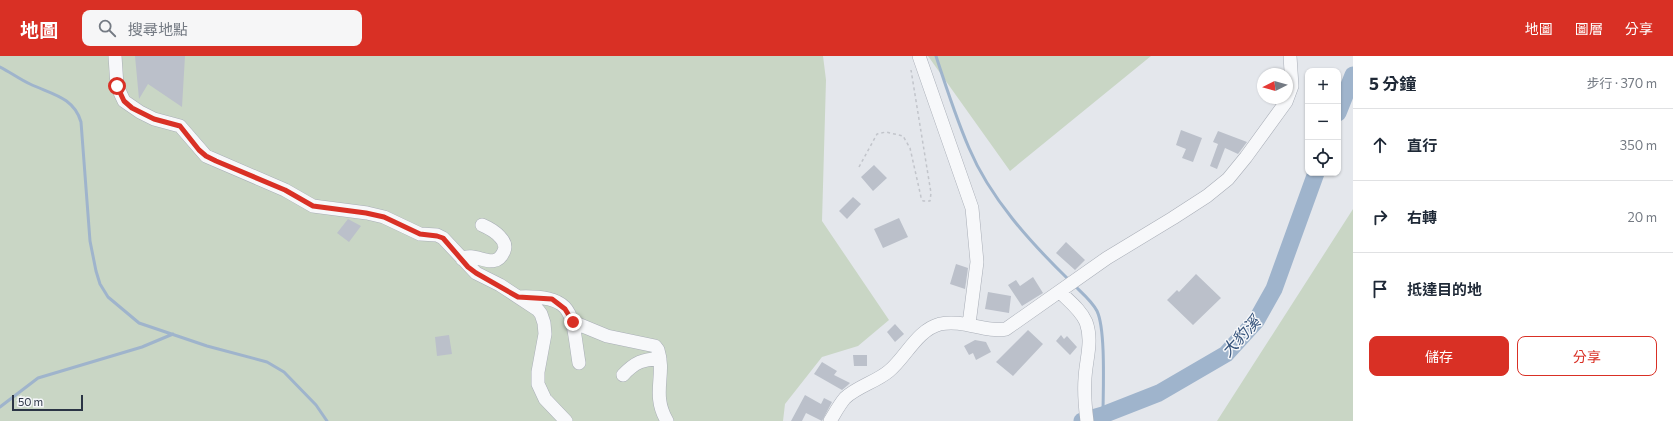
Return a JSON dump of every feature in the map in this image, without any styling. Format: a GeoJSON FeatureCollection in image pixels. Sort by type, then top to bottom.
{"type":"FeatureCollection","features":[{"type":"Feature","properties":{"kind":"street"},"geometry":{"type":"LineString","coordinates":[[115,56],[117,86],[124,101],[140,112],[154,119],[180,126],[206,156],[285,190],[313,206],[384,217],[420,234],[437,236],[450,244],[462,260],[476,273],[538,310],[543,319],[545,334],[538,372],[538,384],[545,399],[566,421]]}},
{"type":"Feature","properties":{"kind":"street"},"geometry":{"type":"LineString","coordinates":[[830,421],[845,398],[889,371],[919,337],[929,329],[939,324],[969,324],[994,330],[1006,329],[1107,258],[1208,196],[1228,179],[1246,158],[1286,102],[1292,82],[1290,56]]}},
{"type":"Feature","properties":{"kind":"street"},"geometry":{"type":"LineString","coordinates":[[915,60],[972,208],[978,262],[969,324]]}},
{"type":"Feature","properties":{"kind":"street"},"geometry":{"type":"LineString","coordinates":[[462,260],[465,257],[470,257],[487,261],[495,261],[499,259],[504,251],[504,241],[496,232],[482,225]]}},
{"type":"Feature","properties":{"kind":"street"},"geometry":{"type":"LineString","coordinates":[[1063,289],[1085,320],[1088,328],[1088,353],[1084,393],[1087,421]]}},
{"type":"Feature","properties":{"kind":"street"},"geometry":{"type":"LineString","coordinates":[[518,297],[552,299],[565,309],[573,322],[579,363]]}},
{"type":"Feature","properties":{"kind":"street"},"geometry":{"type":"LineString","coordinates":[[573,322],[607,336],[654,346],[658,350],[660,359],[659,401],[667,421]]}},
{"type":"Feature","properties":{"kind":"street"},"geometry":{"type":"LineString","coordinates":[[624,375],[630,368],[643,360],[660,359]]}},
{"type":"Feature","properties":{"kind":"path"},"geometry":{"type":"LineString","coordinates":[[859,167],[877,134],[886,132],[903,136],[910,148],[921,197],[923,201],[930,201],[931,193],[915,60]]}},
{"type":"Feature","properties":{"kind":"green space"},"geometry":{"type":"Polygon","coordinates":[[[0,56],[823,56],[826,80],[822,221],[889,320],[858,346],[822,357],[785,404],[783,421],[0,421],[0,56]]]}},
{"type":"Feature","properties":{"kind":"green space"},"geometry":{"type":"Polygon","coordinates":[[[928,56],[1151,56],[1010,171],[928,56]]]}},
{"type":"Feature","properties":{"kind":"green space"},"geometry":{"type":"Polygon","coordinates":[[[1353,209],[1353,421],[1217,421],[1353,209]]]}},
{"type":"Feature","properties":{"kind":"building"},"geometry":{"type":"Polygon","coordinates":[[[135,56],[185,56],[182,107],[148,84],[139,99],[135,56]]]}},
{"type":"Feature","properties":{"kind":"building"},"geometry":{"type":"Polygon","coordinates":[[[1181,130],[1202,138],[1193,162],[1182,158],[1186,149],[1176,145],[1181,130]]]}},
{"type":"Feature","properties":{"kind":"building"},"geometry":{"type":"Polygon","coordinates":[[[1218,131],[1247,142],[1238,154],[1225,148],[1217,169],[1210,166],[1218,144],[1213,142],[1218,131]]]}},
{"type":"Feature","properties":{"kind":"building"},"geometry":{"type":"Polygon","coordinates":[[[874,165],[887,178],[873,191],[861,177],[874,165]]]}},
{"type":"Feature","properties":{"kind":"building"},"geometry":{"type":"Polygon","coordinates":[[[853,197],[861,204],[847,219],[839,211],[853,197]]]}},
{"type":"Feature","properties":{"kind":"building"},"geometry":{"type":"Polygon","coordinates":[[[899,218],[908,237],[883,248],[874,229],[899,218]]]}},
{"type":"Feature","properties":{"kind":"building"},"geometry":{"type":"Polygon","coordinates":[[[348,219],[361,226],[349,242],[337,233],[348,219]]]}},
{"type":"Feature","properties":{"kind":"building"},"geometry":{"type":"Polygon","coordinates":[[[1066,242],[1085,260],[1075,270],[1056,253],[1066,242]]]}},
{"type":"Feature","properties":{"kind":"building"},"geometry":{"type":"Polygon","coordinates":[[[956,264],[968,268],[965,289],[950,284],[956,264]]]}},
{"type":"Feature","properties":{"kind":"building"},"geometry":{"type":"Polygon","coordinates":[[[1196,274],[1221,298],[1193,325],[1167,300],[1177,290],[1179,292],[1196,274]]]}},
{"type":"Feature","properties":{"kind":"building"},"geometry":{"type":"Polygon","coordinates":[[[1033,277],[1043,293],[1022,306],[1008,285],[1016,280],[1020,286],[1033,277]]]}},
{"type":"Feature","properties":{"kind":"building"},"geometry":{"type":"Polygon","coordinates":[[[988,292],[1011,296],[1009,313],[985,309],[988,292]]]}},
{"type":"Feature","properties":{"kind":"building"},"geometry":{"type":"Polygon","coordinates":[[[895,324],[904,334],[895,342],[887,332],[895,324]]]}},
{"type":"Feature","properties":{"kind":"building"},"geometry":{"type":"Polygon","coordinates":[[[1028,330],[1043,344],[1013,376],[996,362],[1028,330]]]}},
{"type":"Feature","properties":{"kind":"building"},"geometry":{"type":"Polygon","coordinates":[[[449,335],[452,354],[437,356],[435,337],[449,335]]]}},
{"type":"Feature","properties":{"kind":"building"},"geometry":{"type":"Polygon","coordinates":[[[1061,335],[1064,339],[1067,336],[1077,347],[1070,355],[1056,341],[1061,335]]]}},
{"type":"Feature","properties":{"kind":"building"},"geometry":{"type":"Polygon","coordinates":[[[975,340],[986,342],[991,352],[976,360],[973,353],[969,355],[964,346],[975,340]]]}},
{"type":"Feature","properties":{"kind":"building"},"geometry":{"type":"Polygon","coordinates":[[[853,355],[867,355],[867,366],[854,366],[853,355]]]}},
{"type":"Feature","properties":{"kind":"building"},"geometry":{"type":"Polygon","coordinates":[[[822,362],[837,371],[834,375],[850,383],[842,390],[814,374],[822,362]]]}},
{"type":"Feature","properties":{"kind":"building"},"geometry":{"type":"Polygon","coordinates":[[[805,395],[821,404],[824,398],[832,402],[822,421],[806,413],[802,421],[791,421],[805,395]]]}},
{"type":"Feature","properties":{"kind":"waterway"},"geometry":{"type":"LineString","coordinates":[[936,56],[964,137],[988,184],[1026,235],[1069,280]]}},
{"type":"Feature","properties":{"kind":"waterway"},"geometry":{"type":"LineString","coordinates":[[0,67],[26,82],[61,97],[73,107],[78,114],[81,122],[90,241],[100,284],[108,297],[139,323],[207,346],[267,362],[284,372],[316,405],[327,421]]}},
{"type":"Feature","properties":{"kind":"waterway","name":"大豹溪"},"geometry":{"type":"LineString","coordinates":[[1341,105],[1353,75]]}},
{"type":"Feature","properties":{"kind":"waterway","name":"大豹溪"},"geometry":{"type":"LineString","coordinates":[[1082,421],[1103,415],[1159,393],[1226,354],[1256,321],[1274,289],[1315,176]]}},
{"type":"Feature","properties":{"kind":"waterway"},"geometry":{"type":"LineString","coordinates":[[1074,285],[1087,297],[1097,311],[1100,320],[1103,346],[1103,415]]}},
{"type":"Feature","properties":{"kind":"waterway"},"geometry":{"type":"LineString","coordinates":[[0,407],[38,378],[142,347],[173,334]]}},
{"type":"Feature","properties":{"kind":"route"},"geometry":{"type":"LineString","coordinates":[[117,86],[119,94],[132,108],[154,119],[180,126],[199,150],[206,156],[285,190],[313,206],[323,209],[354,210],[384,217],[414,232],[443,238],[450,244],[468,267],[476,273],[500,285],[518,297],[544,297],[560,303],[570,315],[573,322]]}}]}
